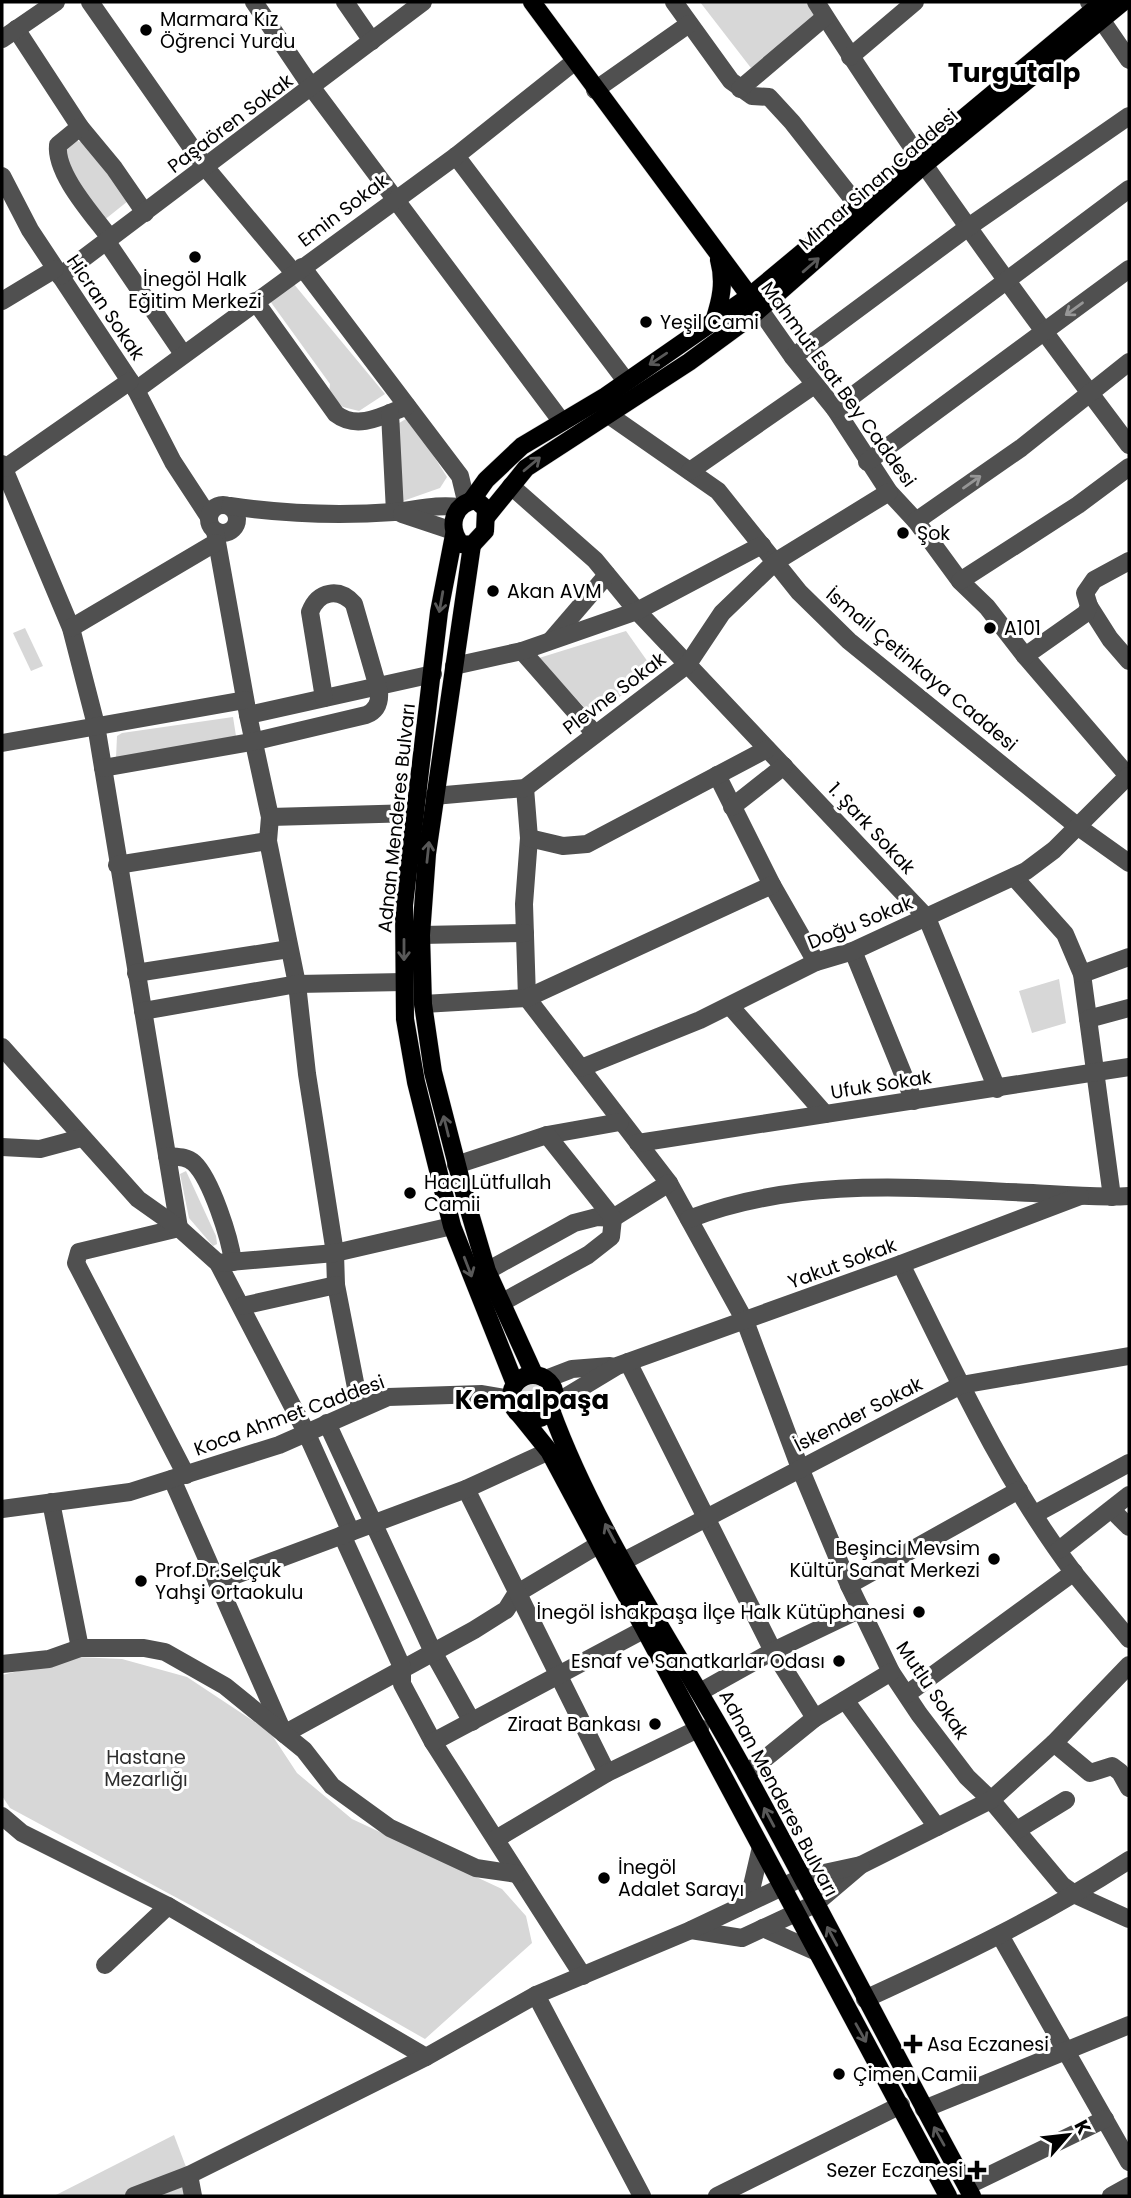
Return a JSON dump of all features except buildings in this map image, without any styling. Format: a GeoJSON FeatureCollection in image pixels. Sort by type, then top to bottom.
{"type":"FeatureCollection","features":[{"type":"Feature","properties":{"kind":"main road","name":"Mahmut Esat Bey Caddesi"},"geometry":{"type":"LineString","coordinates":[[532,2],[755,303]]}},
{"type":"Feature","properties":{"kind":"main road","name":"Mimar Sinan Caddesi"},"geometry":{"type":"LineString","coordinates":[[755,303],[1097,8],[1123,2]]}},
{"type":"Feature","properties":{"kind":"main road"},"geometry":{"type":"LineString","coordinates":[[714,321],[721,300],[724,275],[717,253]]}},
{"type":"Feature","properties":{"kind":"main road"},"geometry":{"type":"LineString","coordinates":[[755,303],[689,362],[606,413],[526,468],[487,516],[485,531],[472,545],[460,544],[454,533],[453,521],[485,480],[522,446],[626,381],[714,321],[755,303]]}},
{"type":"Feature","properties":{"kind":"main road"},"geometry":{"type":"LineString","coordinates":[[465,503],[481,503],[487,516]]}},
{"type":"Feature","properties":{"kind":"main road","name":"Adnan Menderes Bulvarı"},"geometry":{"type":"LineString","coordinates":[[454,533],[439,612],[404,905],[405,1019],[416,1082],[452,1226],[515,1399],[549,1451],[700,1728],[781,1887]]}},
{"type":"Feature","properties":{"kind":"main road","name":"Adnan Menderes Bulvarı"},"geometry":{"type":"LineString","coordinates":[[472,545],[434,796],[421,935],[424,1004],[433,1072],[456,1165],[487,1270],[501,1303],[540,1377],[554,1390],[552,1407],[566,1452],[624,1561],[746,1774],[969,2191]]}},
{"type":"Feature","properties":{"kind":"main road"},"geometry":{"type":"LineString","coordinates":[[540,1377],[515,1399],[540,1418],[552,1407]]}},
{"type":"Feature","properties":{"kind":"main road"},"geometry":{"type":"LineString","coordinates":[[781,1887],[948,2196]]}},
{"type":"Feature","properties":{"kind":"street"},"geometry":{"type":"LineString","coordinates":[[56,2],[9,34],[114,168],[145,213]]}},
{"type":"Feature","properties":{"kind":"street"},"geometry":{"type":"LineString","coordinates":[[71,628],[220,522],[282,514],[395,512],[438,504],[465,503],[460,477],[407,406],[298,270],[206,168],[90,2]]}},
{"type":"Feature","properties":{"kind":"street"},"geometry":{"type":"LineString","coordinates":[[254,2],[312,88],[562,422]]}},
{"type":"Feature","properties":{"kind":"street"},"geometry":{"type":"LineString","coordinates":[[345,2],[372,41]]}},
{"type":"Feature","properties":{"kind":"street","name":"Paşaören Sokak"},"geometry":{"type":"LineString","coordinates":[[2,301],[58,273],[108,240],[424,2]]}},
{"type":"Feature","properties":{"kind":"street"},"geometry":{"type":"LineString","coordinates":[[674,2],[740,89],[752,96],[768,97],[792,121],[862,212]]}},
{"type":"Feature","properties":{"kind":"street"},"geometry":{"type":"LineString","coordinates":[[816,2],[850,57],[967,228],[1129,445]]}},
{"type":"Feature","properties":{"kind":"street"},"geometry":{"type":"LineString","coordinates":[[850,57],[915,2]]}},
{"type":"Feature","properties":{"kind":"street"},"geometry":{"type":"LineString","coordinates":[[1097,8],[1129,60]]}},
{"type":"Feature","properties":{"kind":"street"},"geometry":{"type":"LineString","coordinates":[[740,89],[825,17]]}},
{"type":"Feature","properties":{"kind":"street"},"geometry":{"type":"LineString","coordinates":[[595,90],[689,24]]}},
{"type":"Feature","properties":{"kind":"street","name":"Emin Sokak"},"geometry":{"type":"LineString","coordinates":[[3,466],[183,354],[456,156],[574,62]]}},
{"type":"Feature","properties":{"kind":"street"},"geometry":{"type":"LineString","coordinates":[[793,357],[967,228],[1129,116]]}},
{"type":"Feature","properties":{"kind":"street"},"geometry":{"type":"LineString","coordinates":[[80,127],[58,145],[57,154],[61,168],[183,354]]}},
{"type":"Feature","properties":{"kind":"street"},"geometry":{"type":"LineString","coordinates":[[456,156],[626,381]]}},
{"type":"Feature","properties":{"kind":"street","name":"Hicran Sokak"},"geometry":{"type":"LineString","coordinates":[[2,176],[30,230],[133,386],[173,462],[198,488],[220,522]]}},
{"type":"Feature","properties":{"kind":"street"},"geometry":{"type":"LineString","coordinates":[[835,409],[1129,189]]}},
{"type":"Feature","properties":{"kind":"street"},"geometry":{"type":"LineString","coordinates":[[867,462],[1129,269]]}},
{"type":"Feature","properties":{"kind":"street"},"geometry":{"type":"LineString","coordinates":[[256,301],[336,414],[346,422],[362,423],[407,406]]}},
{"type":"Feature","properties":{"kind":"street","name":"Mahmut Esat Bey Caddesi"},"geometry":{"type":"LineString","coordinates":[[755,303],[814,385],[835,409],[889,492],[916,521],[960,581],[987,607],[1025,656],[1128,776]]}},
{"type":"Feature","properties":{"kind":"street"},"geometry":{"type":"LineString","coordinates":[[916,521],[1021,448],[1129,362]]}},
{"type":"Feature","properties":{"kind":"street"},"geometry":{"type":"LineString","coordinates":[[690,471],[814,385]]}},
{"type":"Feature","properties":{"kind":"street"},"geometry":{"type":"LineString","coordinates":[[390,413],[395,512]]}},
{"type":"Feature","properties":{"kind":"street","name":"İsmail Çetinkaya Caddesi"},"geometry":{"type":"LineString","coordinates":[[606,413],[718,491],[799,592],[849,641],[1077,826],[1129,863]]}},
{"type":"Feature","properties":{"kind":"street"},"geometry":{"type":"LineString","coordinates":[[3,466],[71,628],[96,725],[179,1228]]}},
{"type":"Feature","properties":{"kind":"street"},"geometry":{"type":"LineString","coordinates":[[960,581],[1079,505],[1129,467]]}},
{"type":"Feature","properties":{"kind":"street","name":"1. Şark Sokak"},"geometry":{"type":"LineString","coordinates":[[511,486],[607,575],[636,611],[927,918],[997,1088]]}},
{"type":"Feature","properties":{"kind":"street","name":"Plevne Sokak"},"geometry":{"type":"LineString","coordinates":[[525,788],[688,664],[722,613],[775,562],[889,492]]}},
{"type":"Feature","properties":{"kind":"street"},"geometry":{"type":"LineString","coordinates":[[395,512],[454,533]]}},
{"type":"Feature","properties":{"kind":"street"},"geometry":{"type":"LineString","coordinates":[[220,522],[247,708],[270,817],[268,841],[297,984],[307,1074],[335,1253],[336,1285],[360,1408]]}},
{"type":"Feature","properties":{"kind":"street"},"geometry":{"type":"LineString","coordinates":[[453,666],[522,651],[636,611],[762,545]]}},
{"type":"Feature","properties":{"kind":"street"},"geometry":{"type":"LineString","coordinates":[[1129,563],[1094,580],[1084,593],[1110,639],[1129,661]]}},
{"type":"Feature","properties":{"kind":"street"},"geometry":{"type":"LineString","coordinates":[[551,640],[607,575]]}},
{"type":"Feature","properties":{"kind":"street"},"geometry":{"type":"LineString","coordinates":[[103,768],[256,741],[366,715],[379,702],[377,687],[354,604],[345,596],[328,594],[316,600],[310,612],[324,698]]}},
{"type":"Feature","properties":{"kind":"street"},"geometry":{"type":"LineString","coordinates":[[1025,656],[1086,613],[1089,606]]}},
{"type":"Feature","properties":{"kind":"street"},"geometry":{"type":"LineString","coordinates":[[522,651],[595,734]]}},
{"type":"Feature","properties":{"kind":"street"},"geometry":{"type":"LineString","coordinates":[[2,743],[96,725],[324,698],[433,674]]}},
{"type":"Feature","properties":{"kind":"street"},"geometry":{"type":"LineString","coordinates":[[528,838],[563,846],[587,844],[767,749]]}},
{"type":"Feature","properties":{"kind":"street"},"geometry":{"type":"LineString","coordinates":[[732,807],[784,765]]}},
{"type":"Feature","properties":{"kind":"street"},"geometry":{"type":"LineString","coordinates":[[717,775],[772,885],[816,961]]}},
{"type":"Feature","properties":{"kind":"street","name":"Doğu Sokak"},"geometry":{"type":"LineString","coordinates":[[581,1068],[730,1006],[816,961],[853,951],[1014,877],[1054,850],[1128,776]]}},
{"type":"Feature","properties":{"kind":"street"},"geometry":{"type":"LineString","coordinates":[[434,796],[525,788],[528,838],[524,933],[527,998]]}},
{"type":"Feature","properties":{"kind":"street"},"geometry":{"type":"LineString","coordinates":[[270,817],[415,813]]}},
{"type":"Feature","properties":{"kind":"street"},"geometry":{"type":"LineString","coordinates":[[117,865],[268,841]]}},
{"type":"Feature","properties":{"kind":"street"},"geometry":{"type":"LineString","coordinates":[[689,1219],[730,1203],[859,1186],[1121,1197],[1095,1071],[1082,974],[1066,934],[1014,877]]}},
{"type":"Feature","properties":{"kind":"street"},"geometry":{"type":"LineString","coordinates":[[424,1004],[527,998],[772,885]]}},
{"type":"Feature","properties":{"kind":"street"},"geometry":{"type":"LineString","coordinates":[[421,935],[524,933]]}},
{"type":"Feature","properties":{"kind":"street"},"geometry":{"type":"LineString","coordinates":[[136,973],[289,949]]}},
{"type":"Feature","properties":{"kind":"street"},"geometry":{"type":"LineString","coordinates":[[853,951],[914,1101]]}},
{"type":"Feature","properties":{"kind":"street"},"geometry":{"type":"LineString","coordinates":[[1082,974],[1129,957]]}},
{"type":"Feature","properties":{"kind":"street"},"geometry":{"type":"LineString","coordinates":[[143,1011],[297,984],[404,982]]}},
{"type":"Feature","properties":{"kind":"street","name":"Mutlu Sokak"},"geometry":{"type":"LineString","coordinates":[[527,998],[669,1183],[745,1321],[800,1468],[849,1585],[891,1672],[967,1777],[991,1800],[1062,1885],[1076,1895],[1129,1919]]}},
{"type":"Feature","properties":{"kind":"street"},"geometry":{"type":"LineString","coordinates":[[730,1006],[825,1114]]}},
{"type":"Feature","properties":{"kind":"street"},"geometry":{"type":"LineString","coordinates":[[1088,1019],[1129,1008]]}},
{"type":"Feature","properties":{"kind":"street"},"geometry":{"type":"LineString","coordinates":[[2,1047],[138,1199],[225,1262],[242,1306],[306,1432],[402,1667],[402,1684],[433,1742],[583,1976]]}},
{"type":"Feature","properties":{"kind":"street","name":"Ufuk Sokak"},"geometry":{"type":"LineString","coordinates":[[638,1143],[1129,1067]]}},
{"type":"Feature","properties":{"kind":"street"},"geometry":{"type":"LineString","coordinates":[[456,1165],[547,1135],[620,1122]]}},
{"type":"Feature","properties":{"kind":"street"},"geometry":{"type":"LineString","coordinates":[[501,1303],[599,1248],[611,1237],[613,1218],[547,1135]]}},
{"type":"Feature","properties":{"kind":"street"},"geometry":{"type":"LineString","coordinates":[[2,1147],[40,1149],[81,1138]]}},
{"type":"Feature","properties":{"kind":"street"},"geometry":{"type":"LineString","coordinates":[[167,1156],[185,1157],[198,1167],[231,1244],[225,1262]]}},
{"type":"Feature","properties":{"kind":"street"},"geometry":{"type":"LineString","coordinates":[[487,1270],[574,1223],[597,1217],[613,1218],[669,1183]]}},
{"type":"Feature","properties":{"kind":"street","name":"Yakut Sokak"},"geometry":{"type":"LineString","coordinates":[[622,1364],[901,1264],[1080,1196]]}},
{"type":"Feature","properties":{"kind":"street"},"geometry":{"type":"LineString","coordinates":[[225,1262],[335,1253],[452,1226]]}},
{"type":"Feature","properties":{"kind":"street"},"geometry":{"type":"LineString","coordinates":[[179,1228],[79,1252],[76,1263],[179,1477],[217,1582],[284,1734]]}},
{"type":"Feature","properties":{"kind":"street"},"geometry":{"type":"LineString","coordinates":[[901,1264],[961,1385],[1019,1490],[1074,1572],[1129,1639]]}},
{"type":"Feature","properties":{"kind":"street"},"geometry":{"type":"LineString","coordinates":[[242,1306],[336,1285]]}},
{"type":"Feature","properties":{"kind":"street","name":"İskender Sokak"},"geometry":{"type":"LineString","coordinates":[[624,1561],[961,1385],[1129,1356]]}},
{"type":"Feature","properties":{"kind":"street"},"geometry":{"type":"LineString","coordinates":[[540,1377],[572,1369],[622,1364]]}},
{"type":"Feature","properties":{"kind":"street"},"geometry":{"type":"LineString","coordinates":[[552,1407],[622,1364]]}},
{"type":"Feature","properties":{"kind":"street"},"geometry":{"type":"LineString","coordinates":[[622,1364],[773,1651],[815,1718]]}},
{"type":"Feature","properties":{"kind":"street","name":"Koca Ahmet Caddesi"},"geometry":{"type":"LineString","coordinates":[[2,1509],[130,1492],[279,1445],[388,1397],[482,1394],[515,1399]]}},
{"type":"Feature","properties":{"kind":"street"},"geometry":{"type":"LineString","coordinates":[[327,1423],[433,1652],[472,1723]]}},
{"type":"Feature","properties":{"kind":"street"},"geometry":{"type":"LineString","coordinates":[[217,1582],[466,1489],[549,1451]]}},
{"type":"Feature","properties":{"kind":"street"},"geometry":{"type":"LineString","coordinates":[[1035,1514],[1129,1464]]}},
{"type":"Feature","properties":{"kind":"street"},"geometry":{"type":"LineString","coordinates":[[466,1489],[607,1773]]}},
{"type":"Feature","properties":{"kind":"street"},"geometry":{"type":"LineString","coordinates":[[849,1585],[1019,1490]]}},
{"type":"Feature","properties":{"kind":"street"},"geometry":{"type":"LineString","coordinates":[[1059,1550],[1129,1495]]}},
{"type":"Feature","properties":{"kind":"street"},"geometry":{"type":"LineString","coordinates":[[51,1502],[80,1648]]}},
{"type":"Feature","properties":{"kind":"street"},"geometry":{"type":"LineString","coordinates":[[1112,1510],[1129,1527]]}},
{"type":"Feature","properties":{"kind":"street"},"geometry":{"type":"LineString","coordinates":[[284,1734],[506,1610],[516,1594],[598,1545]]}},
{"type":"Feature","properties":{"kind":"street"},"geometry":{"type":"LineString","coordinates":[[906,1694],[1074,1572]]}},
{"type":"Feature","properties":{"kind":"street"},"geometry":{"type":"LineString","coordinates":[[699,1692],[773,1651],[860,1609]]}},
{"type":"Feature","properties":{"kind":"street"},"geometry":{"type":"LineString","coordinates":[[433,1742],[645,1629]]}},
{"type":"Feature","properties":{"kind":"street"},"geometry":{"type":"LineString","coordinates":[[2,1664],[49,1659],[80,1648],[144,1648],[165,1652],[225,1686],[304,1750],[332,1786],[390,1828],[476,1868],[516,1874]]}},
{"type":"Feature","properties":{"kind":"street"},"geometry":{"type":"LineString","coordinates":[[691,1930],[742,1938],[815,1903],[861,1865],[991,1800],[1054,1743],[1129,1665]]}},
{"type":"Feature","properties":{"kind":"street"},"geometry":{"type":"LineString","coordinates":[[746,1774],[815,1718],[891,1672]]}},
{"type":"Feature","properties":{"kind":"street"},"geometry":{"type":"LineString","coordinates":[[845,1700],[937,1827]]}},
{"type":"Feature","properties":{"kind":"street"},"geometry":{"type":"LineString","coordinates":[[496,1839],[607,1773],[700,1728]]}},
{"type":"Feature","properties":{"kind":"street"},"geometry":{"type":"LineString","coordinates":[[1054,1743],[1090,1773],[1112,1766],[1120,1772],[1129,1788]]}},
{"type":"Feature","properties":{"kind":"street"},"geometry":{"type":"LineString","coordinates":[[1017,1830],[1066,1800]]}},
{"type":"Feature","properties":{"kind":"street"},"geometry":{"type":"LineString","coordinates":[[2,1816],[22,1833],[169,1906],[426,2057]]}},
{"type":"Feature","properties":{"kind":"street"},"geometry":{"type":"LineString","coordinates":[[2,1834],[22,1833]]}},
{"type":"Feature","properties":{"kind":"street"},"geometry":{"type":"LineString","coordinates":[[748,1903],[761,1847]]}},
{"type":"Feature","properties":{"kind":"street"},"geometry":{"type":"LineString","coordinates":[[865,1999],[1001,1937],[1076,1895],[1129,1860]]}},
{"type":"Feature","properties":{"kind":"street"},"geometry":{"type":"LineString","coordinates":[[134,2196],[188,2175],[426,2057],[536,1995],[691,1930],[801,1878],[861,1865]]}},
{"type":"Feature","properties":{"kind":"street"},"geometry":{"type":"LineString","coordinates":[[105,1965],[169,1906]]}},
{"type":"Feature","properties":{"kind":"street"},"geometry":{"type":"LineString","coordinates":[[763,1928],[817,1952]]}},
{"type":"Feature","properties":{"kind":"street"},"geometry":{"type":"LineString","coordinates":[[1001,1937],[1129,2162]]}},
{"type":"Feature","properties":{"kind":"street"},"geometry":{"type":"LineString","coordinates":[[536,1995],[642,2196]]}},
{"type":"Feature","properties":{"kind":"street"},"geometry":{"type":"LineString","coordinates":[[924,2109],[1129,2025]]}},
{"type":"Feature","properties":{"kind":"street"},"geometry":{"type":"LineString","coordinates":[[717,2196],[901,2105]]}},
{"type":"Feature","properties":{"kind":"street"},"geometry":{"type":"LineString","coordinates":[[969,2191],[1105,2119]]}},
{"type":"Feature","properties":{"kind":"street"},"geometry":{"type":"LineString","coordinates":[[188,2175],[193,2196]]}},
{"type":"Feature","properties":{"kind":"street"},"geometry":{"type":"LineString","coordinates":[[1111,2196],[1129,2186]]}},
{"type":"Feature","properties":{"kind":"green space"},"geometry":{"type":"Polygon","coordinates":[[[700,2],[809,2],[819,15],[751,68],[700,2]]]}},
{"type":"Feature","properties":{"kind":"green space"},"geometry":{"type":"Polygon","coordinates":[[[75,140],[84,143],[128,201],[103,221],[62,159],[62,152],[75,140]]]}},
{"type":"Feature","properties":{"kind":"green space"},"geometry":{"type":"Polygon","coordinates":[[[293,283],[385,394],[359,411],[343,407],[329,394],[330,384],[270,301],[293,283]]]}},
{"type":"Feature","properties":{"kind":"green space"},"geometry":{"type":"Polygon","coordinates":[[[409,417],[447,477],[440,488],[403,501],[396,425],[409,417]]]}},
{"type":"Feature","properties":{"kind":"green space"},"geometry":{"type":"Polygon","coordinates":[[[25,628],[43,666],[31,671],[13,633],[25,628]]]}},
{"type":"Feature","properties":{"kind":"green space"},"geometry":{"type":"Polygon","coordinates":[[[626,631],[655,672],[592,716],[539,658],[626,631]]]}},
{"type":"Feature","properties":{"kind":"green space"},"geometry":{"type":"Polygon","coordinates":[[[233,717],[236,736],[116,758],[117,736],[122,733],[233,717]]]}},
{"type":"Feature","properties":{"kind":"green space"},"geometry":{"type":"Polygon","coordinates":[[[1059,979],[1066,1023],[1032,1033],[1019,991],[1059,979]]]}},
{"type":"Feature","properties":{"kind":"green space"},"geometry":{"type":"Polygon","coordinates":[[[186,1171],[216,1236],[217,1244],[213,1246],[189,1218],[180,1174],[186,1171]]]}},
{"type":"Feature","properties":{"kind":"green space"},"geometry":{"type":"Polygon","coordinates":[[[532,1383],[542,1387],[546,1397],[542,1407],[532,1411],[522,1407],[518,1397],[522,1387],[532,1383]]]}},
{"type":"Feature","properties":{"kind":"green space","name":"Hastane Mezarlığı"},"geometry":{"type":"Polygon","coordinates":[[[77,1657],[122,1659],[187,1677],[270,1732],[297,1773],[352,1819],[502,1889],[526,1916],[532,1943],[425,2039],[192,1906],[10,1808],[2,1796],[2,1675],[77,1657]]]}},
{"type":"Feature","properties":{"kind":"green space"},"geometry":{"type":"Polygon","coordinates":[[[174,2135],[189,2175],[191,2196],[54,2196],[174,2135]]]}},
{"type":"Feature","properties":{"kind":"place","name":"Marmara Kız Öğrenci Yurdu"},"geometry":{"type":"Point","coordinates":[146,30]}},
{"type":"Feature","properties":{"kind":"place","name":"İnegöl Halk Eğitim Merkezi"},"geometry":{"type":"Point","coordinates":[195,257]}},
{"type":"Feature","properties":{"kind":"place","name":"Yeşil Cami"},"geometry":{"type":"Point","coordinates":[646,322]}},
{"type":"Feature","properties":{"kind":"place","name":"Şok"},"geometry":{"type":"Point","coordinates":[903,533]}},
{"type":"Feature","properties":{"kind":"place","name":"Akan AVM"},"geometry":{"type":"Point","coordinates":[493,591]}},
{"type":"Feature","properties":{"kind":"place","name":"A101"},"geometry":{"type":"Point","coordinates":[990,628]}},
{"type":"Feature","properties":{"kind":"place","name":"Hacı Lütfullah Camii"},"geometry":{"type":"Point","coordinates":[410,1193]}},
{"type":"Feature","properties":{"kind":"place","name":"Beşinci Mevsim Kültür Sanat Merkezi"},"geometry":{"type":"Point","coordinates":[994,1559]}},
{"type":"Feature","properties":{"kind":"place","name":"Prof.Dr.Selçuk Yahşi Ortaokulu"},"geometry":{"type":"Point","coordinates":[141,1581]}},
{"type":"Feature","properties":{"kind":"place","name":"İnegöl İshakpaşa İlçe Halk Kütüphanesi"},"geometry":{"type":"Point","coordinates":[919,1612]}},
{"type":"Feature","properties":{"kind":"place","name":"Esnaf ve Sanatkarlar Odası"},"geometry":{"type":"Point","coordinates":[839,1661]}},
{"type":"Feature","properties":{"kind":"place","name":"Ziraat Bankası"},"geometry":{"type":"Point","coordinates":[655,1724]}},
{"type":"Feature","properties":{"kind":"place","name":"İnegöl Adalet Sarayı"},"geometry":{"type":"Point","coordinates":[604,1878]}},
{"type":"Feature","properties":{"kind":"place","name":"Asa Eczanesi"},"geometry":{"type":"Point","coordinates":[913,2044]}},
{"type":"Feature","properties":{"kind":"place","name":"Çimen Camii"},"geometry":{"type":"Point","coordinates":[839,2074]}},
{"type":"Feature","properties":{"kind":"place","name":"Sezer Eczanesi"},"geometry":{"type":"Point","coordinates":[977,2170]}},
{"type":"Feature","properties":{"kind":"district","name":"Turgutalp"},"geometry":{"type":"Point","coordinates":[1014,73]}},
{"type":"Feature","properties":{"kind":"district","name":"Kemalpaşa"},"geometry":{"type":"Point","coordinates":[532,1400]}}]}
